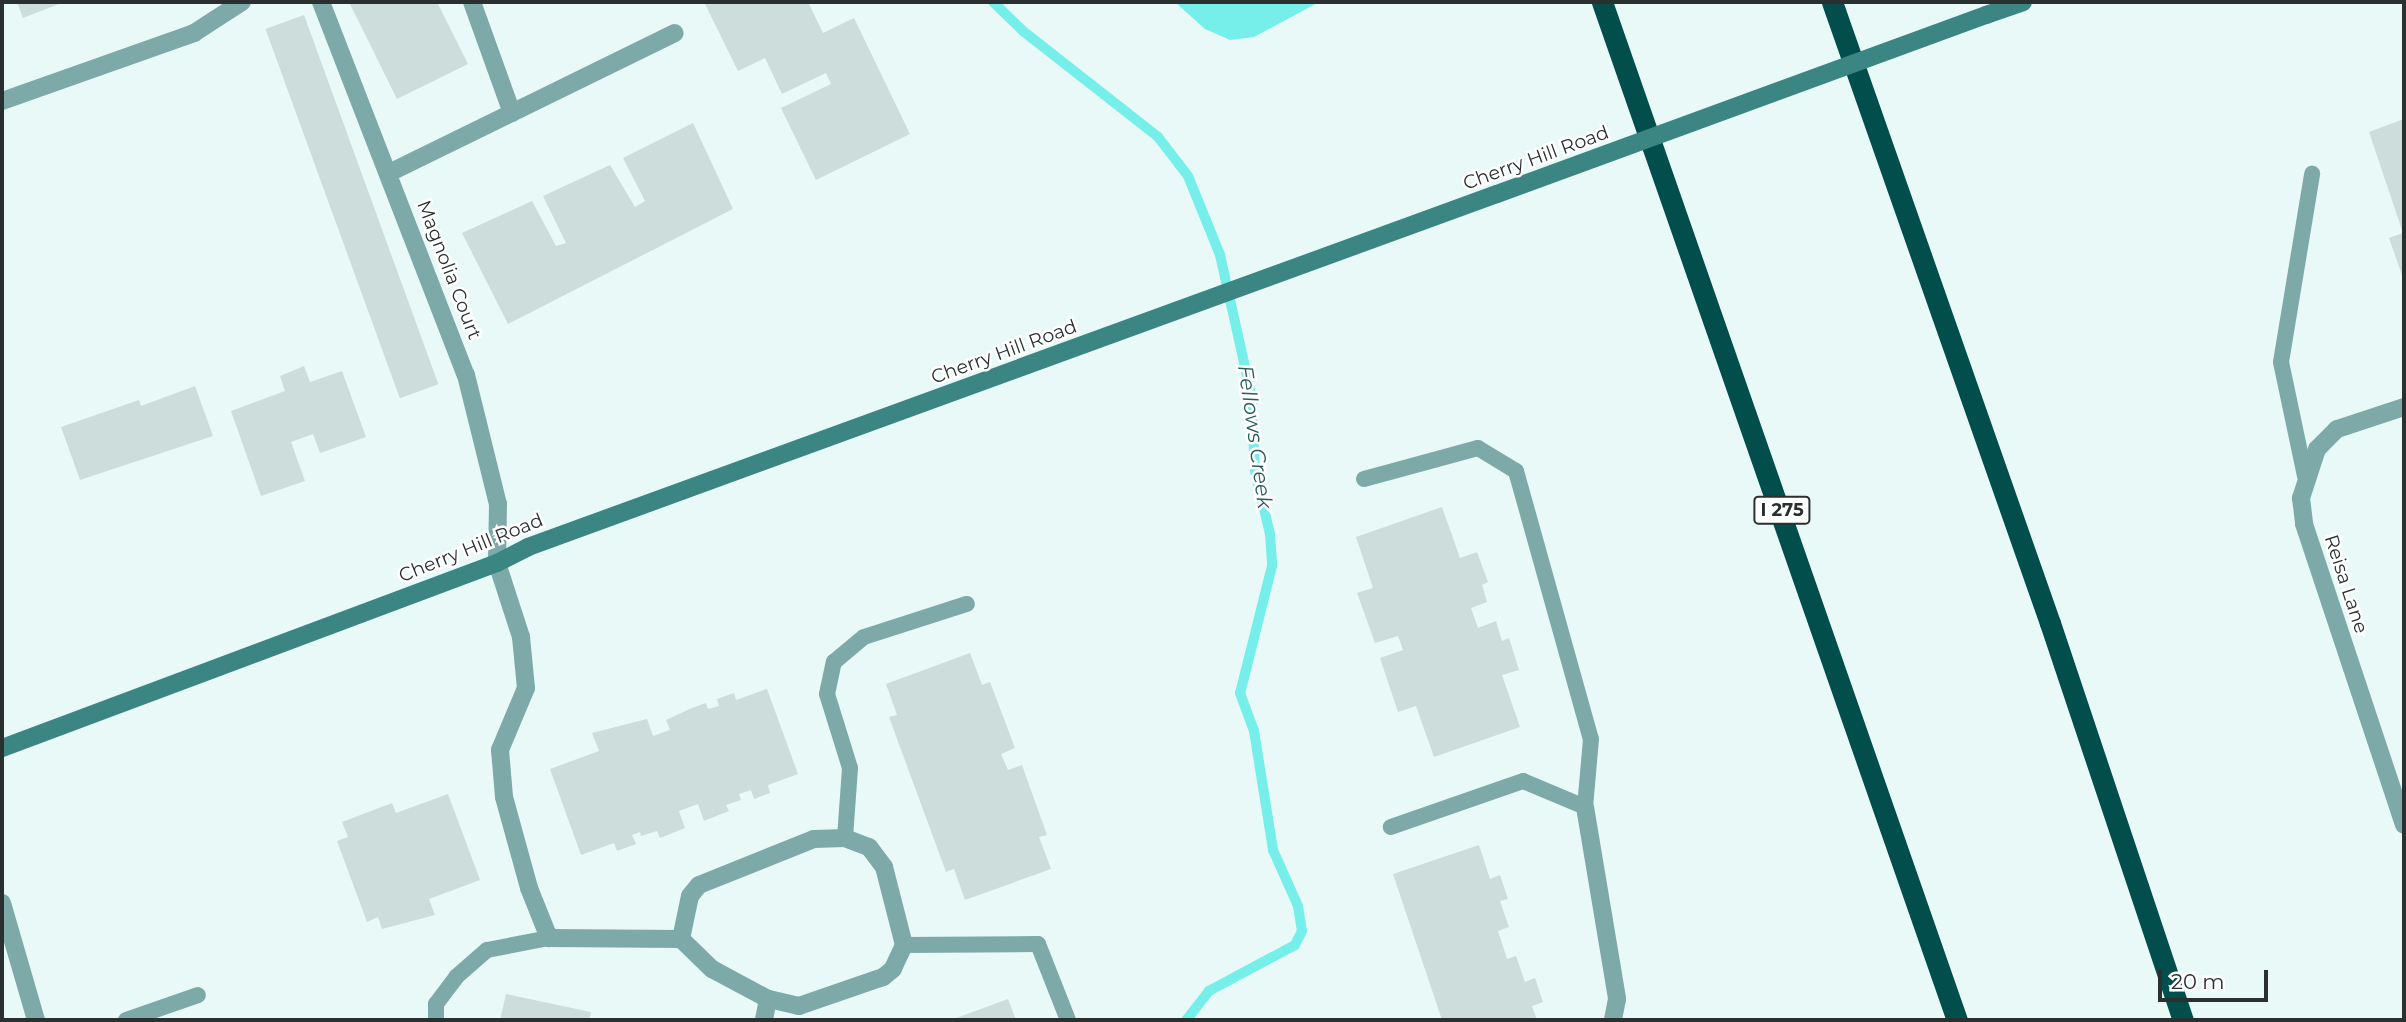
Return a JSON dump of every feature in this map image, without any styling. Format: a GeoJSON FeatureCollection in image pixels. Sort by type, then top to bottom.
{"type":"FeatureCollection","features":[{"type":"Feature","properties":{"kind":"highway","name":"I 275"},"geometry":{"type":"LineString","coordinates":[[1602,2],[1957,1020]]}},
{"type":"Feature","properties":{"kind":"highway"},"geometry":{"type":"LineString","coordinates":[[1832,2],[2050,623],[2183,1020]]}},
{"type":"Feature","properties":{"kind":"main road","name":"Cherry Hill Road"},"geometry":{"type":"LineString","coordinates":[[2,748],[497,563],[528,547],[1321,260],[2022,2]]}},
{"type":"Feature","properties":{"kind":"street"},"geometry":{"type":"LineString","coordinates":[[2,101],[194,33],[222,8],[242,2]]}},
{"type":"Feature","properties":{"kind":"street","name":"Magnolia Court"},"geometry":{"type":"LineString","coordinates":[[321,2],[466,375],[498,504],[497,563],[521,636],[526,688],[500,750],[503,797],[529,888],[549,938]]}},
{"type":"Feature","properties":{"kind":"street"},"geometry":{"type":"LineString","coordinates":[[471,2],[512,113]]}},
{"type":"Feature","properties":{"kind":"street"},"geometry":{"type":"LineString","coordinates":[[389,173],[676,33]]}},
{"type":"Feature","properties":{"kind":"street","name":"Reisa Lane"},"geometry":{"type":"LineString","coordinates":[[2404,407],[2337,429],[2317,449],[2305,476],[2304,524],[2404,825]]}},
{"type":"Feature","properties":{"kind":"street"},"geometry":{"type":"LineString","coordinates":[[1585,807],[1617,999],[1613,1020]]}},
{"type":"Feature","properties":{"kind":"street"},"geometry":{"type":"LineString","coordinates":[[549,938],[681,939],[712,969],[768,999],[799,1006],[883,977],[892,969],[904,945],[884,867],[869,847],[845,838],[814,839],[699,885],[690,896],[681,939]]}},
{"type":"Feature","properties":{"kind":"street"},"geometry":{"type":"LineString","coordinates":[[2,903],[6,928],[36,1020]]}},
{"type":"Feature","properties":{"kind":"street"},"geometry":{"type":"LineString","coordinates":[[764,1020],[768,999]]}},
{"type":"Feature","properties":{"kind":"lane"},"geometry":{"type":"LineString","coordinates":[[2305,476],[2280,362],[2312,174]]}},
{"type":"Feature","properties":{"kind":"lane"},"geometry":{"type":"LineString","coordinates":[[1364,479],[1478,448],[1516,471],[1591,738],[1585,807],[1522,781],[1391,827]]}},
{"type":"Feature","properties":{"kind":"lane"},"geometry":{"type":"LineString","coordinates":[[845,838],[850,768],[827,694],[834,662],[864,637],[967,604]]}},
{"type":"Feature","properties":{"kind":"lane"},"geometry":{"type":"LineString","coordinates":[[436,1020],[436,1004],[456,977],[487,950],[549,938]]}},
{"type":"Feature","properties":{"kind":"lane"},"geometry":{"type":"LineString","coordinates":[[904,945],[1038,944],[1068,1020]]}},
{"type":"Feature","properties":{"kind":"lane"},"geometry":{"type":"LineString","coordinates":[[126,1020],[198,995]]}},
{"type":"Feature","properties":{"kind":"water"},"geometry":{"type":"Polygon","coordinates":[[[1175,2],[1319,2],[1254,37],[1230,40],[1205,29],[1175,2]]]}},
{"type":"Feature","properties":{"kind":"building"},"geometry":{"type":"Polygon","coordinates":[[[17,2],[64,2],[23,18],[17,2]]]}},
{"type":"Feature","properties":{"kind":"building"},"geometry":{"type":"Polygon","coordinates":[[[349,2],[437,2],[468,64],[397,99],[349,2]]]}},
{"type":"Feature","properties":{"kind":"building"},"geometry":{"type":"Polygon","coordinates":[[[704,2],[808,2],[823,33],[854,18],[910,134],[816,180],[781,108],[831,84],[826,73],[782,94],[765,58],[738,71],[704,2]]]}},
{"type":"Feature","properties":{"kind":"building"},"geometry":{"type":"Polygon","coordinates":[[[304,15],[438,384],[400,398],[265,29],[304,15]]]}},
{"type":"Feature","properties":{"kind":"building"},"geometry":{"type":"Polygon","coordinates":[[[2404,119],[2404,281],[2389,238],[2403,233],[2369,132],[2404,119]]]}},
{"type":"Feature","properties":{"kind":"building"},"geometry":{"type":"Polygon","coordinates":[[[693,123],[733,209],[508,324],[462,233],[532,201],[556,246],[566,243],[543,196],[610,165],[635,207],[645,201],[623,158],[693,123]]]}},
{"type":"Feature","properties":{"kind":"building"},"geometry":{"type":"Polygon","coordinates":[[[304,366],[310,382],[342,371],[366,437],[320,453],[313,434],[291,442],[305,481],[261,496],[231,411],[285,391],[280,376],[304,366]]]}},
{"type":"Feature","properties":{"kind":"building"},"geometry":{"type":"Polygon","coordinates":[[[195,386],[213,436],[80,480],[61,427],[139,400],[141,406],[195,386]]]}},
{"type":"Feature","properties":{"kind":"building"},"geometry":{"type":"Polygon","coordinates":[[[1442,507],[1460,558],[1477,552],[1488,582],[1482,585],[1487,602],[1471,608],[1478,628],[1496,621],[1502,641],[1509,638],[1519,670],[1502,675],[1520,727],[1434,757],[1416,706],[1398,712],[1380,658],[1403,650],[1398,636],[1375,643],[1357,593],[1373,588],[1356,537],[1442,507]]]}},
{"type":"Feature","properties":{"kind":"building"},"geometry":{"type":"Polygon","coordinates":[[[970,653],[982,685],[990,682],[1015,748],[1001,754],[1008,770],[1022,765],[1047,835],[1039,837],[1051,869],[965,900],[954,869],[946,872],[889,717],[897,715],[886,684],[970,653]]]}},
{"type":"Feature","properties":{"kind":"building"},"geometry":{"type":"Polygon","coordinates":[[[767,689],[798,774],[768,785],[770,793],[754,799],[751,790],[739,794],[741,800],[726,805],[729,811],[704,821],[698,804],[679,811],[685,828],[660,838],[657,831],[641,836],[640,832],[632,835],[636,844],[617,851],[614,843],[581,855],[550,769],[599,751],[592,733],[647,719],[653,736],[670,730],[666,720],[692,708],[706,703],[708,709],[719,706],[717,699],[734,693],[736,700],[767,689]]]}},
{"type":"Feature","properties":{"kind":"building"},"geometry":{"type":"Polygon","coordinates":[[[448,794],[480,880],[429,899],[435,915],[382,929],[378,917],[367,922],[337,841],[348,837],[342,822],[392,803],[396,813],[448,794]]]}},
{"type":"Feature","properties":{"kind":"building"},"geometry":{"type":"Polygon","coordinates":[[[1479,845],[1490,879],[1500,875],[1508,899],[1500,901],[1509,927],[1498,931],[1507,959],[1516,956],[1525,982],[1535,978],[1543,1002],[1532,1006],[1537,1020],[1442,1020],[1393,874],[1479,845]]]}},
{"type":"Feature","properties":{"kind":"building"},"geometry":{"type":"Polygon","coordinates":[[[506,994],[591,1012],[589,1020],[500,1020],[506,994]]]}},
{"type":"Feature","properties":{"kind":"building"},"geometry":{"type":"Polygon","coordinates":[[[1008,999],[1016,1020],[951,1020],[1008,999]]]}},
{"type":"Feature","properties":{"kind":"waterway","name":"Fellows Creek"},"geometry":{"type":"LineString","coordinates":[[993,2],[1023,31],[1158,137],[1188,176],[1220,255],[1251,394],[1255,471],[1270,534],[1272,566],[1240,693],[1254,731],[1273,850],[1298,906],[1302,931],[1295,945],[1209,991],[1186,1020]]}}]}
